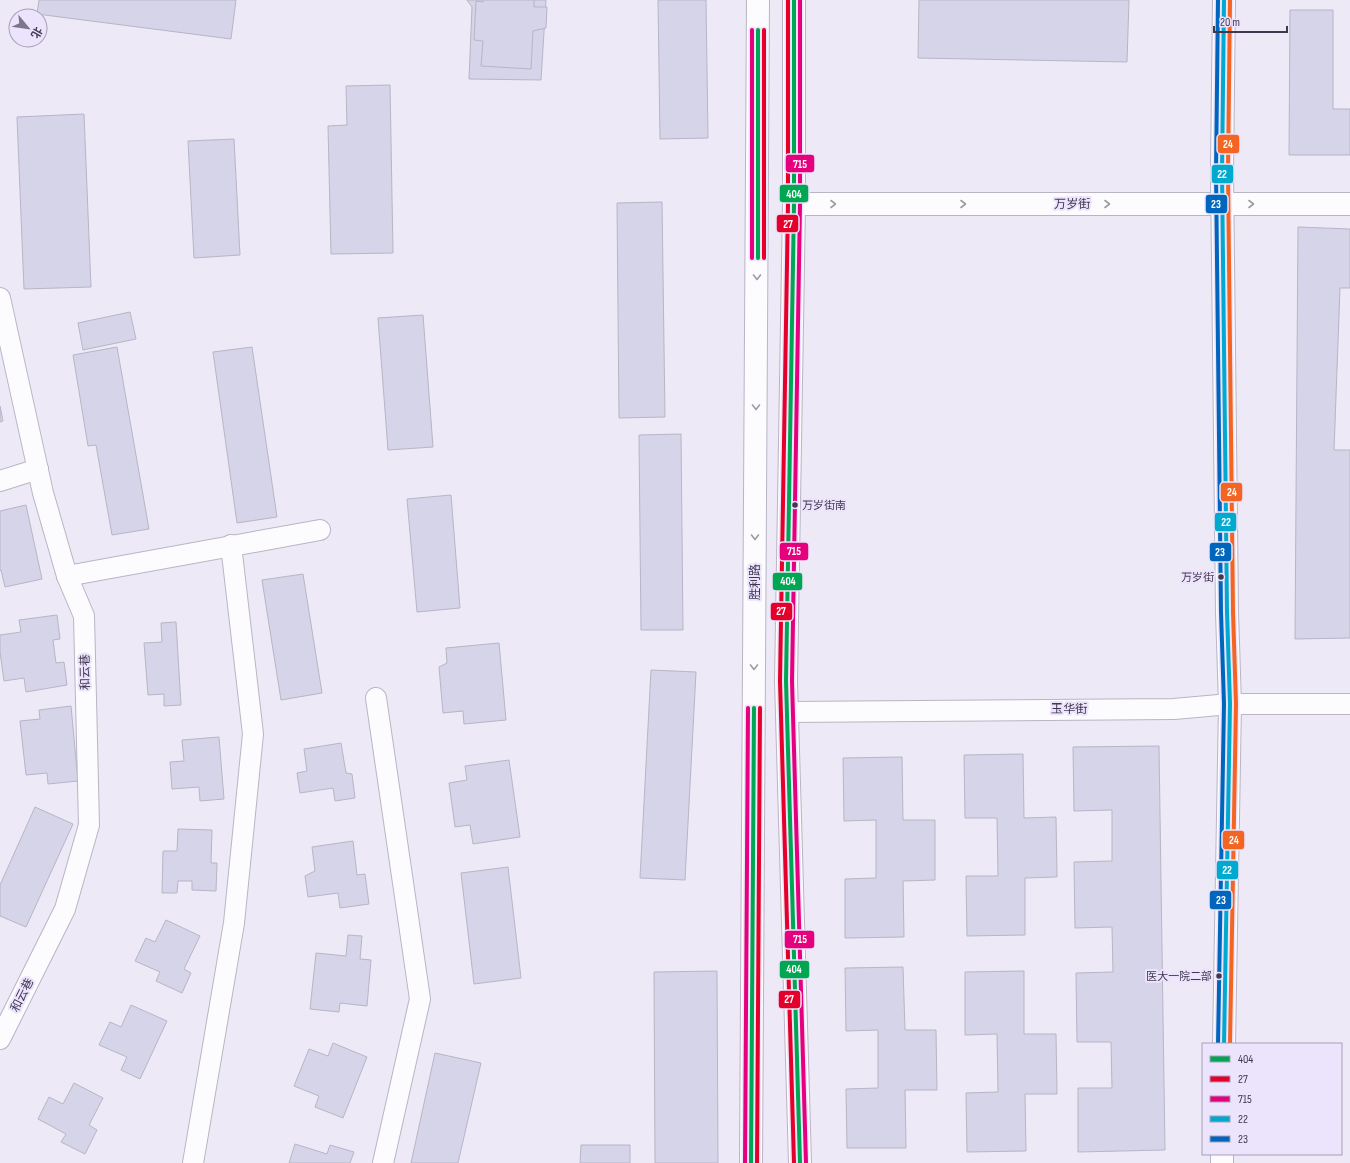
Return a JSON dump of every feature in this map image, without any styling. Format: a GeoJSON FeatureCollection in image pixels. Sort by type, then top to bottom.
{"type":"FeatureCollection","features":[{"type":"Feature","properties":{"kind":"main road","name":"胜利路"},"geometry":{"type":"LineString","coordinates":[[751,1163],[758,0]]}},
{"type":"Feature","properties":{"kind":"main road"},"geometry":{"type":"LineString","coordinates":[[794,0],[794,204],[786,681],[800,1163]]}},
{"type":"Feature","properties":{"kind":"main road"},"geometry":{"type":"LineString","coordinates":[[1224,0],[1222,164],[1227,612],[1230,704],[1224,1043]]}},
{"type":"Feature","properties":{"kind":"main road","name":"万岁街"},"geometry":{"type":"LineString","coordinates":[[794,204],[1350,204]]}},
{"type":"Feature","properties":{"kind":"street","name":"和云巷"},"geometry":{"type":"LineString","coordinates":[[0,298],[43,493],[67,576],[84,616],[89,825],[65,909],[0,1039]]}},
{"type":"Feature","properties":{"kind":"street"},"geometry":{"type":"LineString","coordinates":[[0,481],[38,469]]}},
{"type":"Feature","properties":{"kind":"street"},"geometry":{"type":"LineString","coordinates":[[67,576],[320,530]]}},
{"type":"Feature","properties":{"kind":"street"},"geometry":{"type":"LineString","coordinates":[[193,1163],[234,923],[254,734],[231,546]]}},
{"type":"Feature","properties":{"kind":"street"},"geometry":{"type":"LineString","coordinates":[[376,698],[420,1000],[383,1163]]}},
{"type":"Feature","properties":{"kind":"street","name":"玉华街"},"geometry":{"type":"LineString","coordinates":[[788,712],[1174,708],[1230,704],[1350,704]]}},
{"type":"Feature","properties":{"kind":"building"},"geometry":{"type":"Polygon","coordinates":[[[39,0],[236,0],[231,39],[48,15],[48,8],[38,8],[39,0]]]}},
{"type":"Feature","properties":{"kind":"building"},"geometry":{"type":"Polygon","coordinates":[[[467,0],[546,0],[541,80],[469,79],[472,7],[467,0]]]}},
{"type":"Feature","properties":{"kind":"building"},"geometry":{"type":"Polygon","coordinates":[[[483,0],[534,0],[534,7],[547,7],[546,28],[533,31],[531,69],[481,66],[483,41],[474,40],[476,1],[483,2],[483,0]]]}},
{"type":"Feature","properties":{"kind":"building"},"geometry":{"type":"Polygon","coordinates":[[[658,0],[706,0],[708,138],[660,139],[658,0]]]}},
{"type":"Feature","properties":{"kind":"building"},"geometry":{"type":"Polygon","coordinates":[[[919,0],[1129,0],[1127,62],[918,58],[919,0]]]}},
{"type":"Feature","properties":{"kind":"building"},"geometry":{"type":"Polygon","coordinates":[[[1290,10],[1333,10],[1333,109],[1350,109],[1350,155],[1289,155],[1290,10]]]}},
{"type":"Feature","properties":{"kind":"building"},"geometry":{"type":"Polygon","coordinates":[[[390,85],[393,253],[331,254],[328,126],[347,125],[346,86],[390,85]]]}},
{"type":"Feature","properties":{"kind":"building"},"geometry":{"type":"Polygon","coordinates":[[[84,114],[91,287],[24,289],[17,117],[84,114]]]}},
{"type":"Feature","properties":{"kind":"building"},"geometry":{"type":"Polygon","coordinates":[[[234,139],[240,255],[194,258],[188,141],[234,139]]]}},
{"type":"Feature","properties":{"kind":"building"},"geometry":{"type":"Polygon","coordinates":[[[662,202],[665,417],[619,418],[617,203],[662,202]]]}},
{"type":"Feature","properties":{"kind":"building"},"geometry":{"type":"Polygon","coordinates":[[[1298,227],[1350,229],[1350,288],[1340,288],[1334,450],[1350,450],[1350,638],[1295,639],[1298,227]]]}},
{"type":"Feature","properties":{"kind":"building"},"geometry":{"type":"Polygon","coordinates":[[[130,312],[136,339],[83,350],[78,323],[130,312]]]}},
{"type":"Feature","properties":{"kind":"building"},"geometry":{"type":"Polygon","coordinates":[[[423,315],[433,447],[388,450],[378,318],[423,315]]]}},
{"type":"Feature","properties":{"kind":"building"},"geometry":{"type":"Polygon","coordinates":[[[117,347],[149,529],[112,535],[96,445],[88,446],[73,355],[117,347]]]}},
{"type":"Feature","properties":{"kind":"building"},"geometry":{"type":"Polygon","coordinates":[[[252,347],[277,517],[237,523],[213,352],[252,347]]]}},
{"type":"Feature","properties":{"kind":"building"},"geometry":{"type":"Polygon","coordinates":[[[0,406],[3,421],[0,422],[0,406]]]}},
{"type":"Feature","properties":{"kind":"building"},"geometry":{"type":"Polygon","coordinates":[[[681,434],[683,630],[641,630],[639,435],[681,434]]]}},
{"type":"Feature","properties":{"kind":"building"},"geometry":{"type":"Polygon","coordinates":[[[451,495],[460,608],[417,612],[407,499],[451,495]]]}},
{"type":"Feature","properties":{"kind":"building"},"geometry":{"type":"Polygon","coordinates":[[[26,505],[42,579],[5,587],[1,570],[0,571],[0,511],[26,505]]]}},
{"type":"Feature","properties":{"kind":"building"},"geometry":{"type":"Polygon","coordinates":[[[303,574],[322,693],[281,700],[262,580],[303,574]]]}},
{"type":"Feature","properties":{"kind":"building"},"geometry":{"type":"Polygon","coordinates":[[[57,615],[60,639],[53,640],[56,663],[64,662],[67,685],[26,692],[24,678],[4,681],[0,652],[0,635],[21,632],[19,620],[57,615]]]}},
{"type":"Feature","properties":{"kind":"building"},"geometry":{"type":"Polygon","coordinates":[[[176,622],[181,705],[164,706],[164,694],[148,695],[144,643],[162,642],[161,623],[176,622]]]}},
{"type":"Feature","properties":{"kind":"building"},"geometry":{"type":"Polygon","coordinates":[[[499,643],[506,720],[464,724],[463,711],[443,713],[439,667],[447,663],[446,648],[499,643]]]}},
{"type":"Feature","properties":{"kind":"building"},"geometry":{"type":"Polygon","coordinates":[[[651,670],[696,672],[685,880],[640,878],[651,670]]]}},
{"type":"Feature","properties":{"kind":"building"},"geometry":{"type":"Polygon","coordinates":[[[71,706],[78,781],[48,784],[47,773],[26,775],[20,721],[40,719],[39,710],[71,706]]]}},
{"type":"Feature","properties":{"kind":"building"},"geometry":{"type":"Polygon","coordinates":[[[219,737],[224,799],[200,801],[199,787],[172,789],[170,762],[184,761],[182,740],[219,737]]]}},
{"type":"Feature","properties":{"kind":"building"},"geometry":{"type":"Polygon","coordinates":[[[341,743],[346,773],[352,774],[355,798],[335,801],[333,788],[300,793],[297,773],[307,771],[304,749],[341,743]]]}},
{"type":"Feature","properties":{"kind":"building"},"geometry":{"type":"Polygon","coordinates":[[[1159,746],[1165,1150],[1078,1152],[1078,1088],[1112,1088],[1111,1042],[1077,1042],[1076,973],[1113,972],[1112,927],[1075,928],[1074,862],[1112,861],[1112,810],[1074,811],[1073,747],[1159,746]]]}},
{"type":"Feature","properties":{"kind":"building"},"geometry":{"type":"Polygon","coordinates":[[[1023,754],[1024,818],[1056,817],[1057,877],[1025,878],[1025,935],[967,936],[966,876],[998,876],[997,818],[965,818],[964,755],[1023,754]]]}},
{"type":"Feature","properties":{"kind":"building"},"geometry":{"type":"Polygon","coordinates":[[[902,757],[903,820],[935,820],[935,880],[903,881],[904,937],[845,938],[845,879],[876,878],[876,820],[844,821],[843,758],[902,757]]]}},
{"type":"Feature","properties":{"kind":"building"},"geometry":{"type":"Polygon","coordinates":[[[509,760],[520,837],[473,844],[470,825],[455,827],[449,783],[467,780],[465,766],[509,760]]]}},
{"type":"Feature","properties":{"kind":"building"},"geometry":{"type":"Polygon","coordinates":[[[35,807],[73,824],[26,927],[0,916],[0,885],[35,807]]]}},
{"type":"Feature","properties":{"kind":"building"},"geometry":{"type":"Polygon","coordinates":[[[178,829],[212,830],[211,863],[217,863],[216,891],[192,890],[192,881],[178,881],[177,893],[162,893],[163,851],[177,851],[178,829]]]}},
{"type":"Feature","properties":{"kind":"building"},"geometry":{"type":"Polygon","coordinates":[[[353,841],[357,875],[365,874],[369,904],[340,908],[338,893],[308,897],[305,876],[315,871],[312,847],[353,841]]]}},
{"type":"Feature","properties":{"kind":"building"},"geometry":{"type":"Polygon","coordinates":[[[508,867],[521,978],[474,984],[461,873],[508,867]]]}},
{"type":"Feature","properties":{"kind":"building"},"geometry":{"type":"Polygon","coordinates":[[[166,920],[200,936],[184,969],[191,973],[182,993],[156,981],[160,972],[135,961],[146,938],[155,942],[166,920]]]}},
{"type":"Feature","properties":{"kind":"building"},"geometry":{"type":"Polygon","coordinates":[[[348,935],[362,936],[360,959],[371,960],[367,1006],[340,1003],[339,1012],[310,1009],[316,953],[346,956],[348,935]]]}},
{"type":"Feature","properties":{"kind":"building"},"geometry":{"type":"Polygon","coordinates":[[[903,967],[905,1030],[936,1030],[937,1090],[905,1090],[906,1148],[847,1148],[846,1089],[878,1088],[878,1030],[846,1031],[845,968],[903,967]]]}},
{"type":"Feature","properties":{"kind":"building"},"geometry":{"type":"Polygon","coordinates":[[[717,971],[718,1163],[655,1163],[654,972],[717,971]]]}},
{"type":"Feature","properties":{"kind":"building"},"geometry":{"type":"Polygon","coordinates":[[[1024,971],[1024,1034],[1056,1034],[1057,1094],[1025,1094],[1026,1151],[967,1152],[966,1093],[998,1092],[997,1034],[965,1035],[965,972],[1024,971]]]}},
{"type":"Feature","properties":{"kind":"building"},"geometry":{"type":"Polygon","coordinates":[[[131,1005],[167,1021],[140,1079],[121,1070],[127,1057],[99,1045],[110,1022],[121,1027],[131,1005]]]}},
{"type":"Feature","properties":{"kind":"building"},"geometry":{"type":"Polygon","coordinates":[[[333,1043],[367,1057],[343,1118],[315,1107],[319,1096],[294,1086],[309,1049],[328,1056],[333,1043]]]}},
{"type":"Feature","properties":{"kind":"building"},"geometry":{"type":"Polygon","coordinates":[[[435,1053],[481,1063],[458,1163],[411,1163],[435,1053]]]}},
{"type":"Feature","properties":{"kind":"building"},"geometry":{"type":"Polygon","coordinates":[[[74,1083],[103,1098],[89,1125],[97,1130],[85,1154],[61,1142],[66,1134],[38,1119],[49,1097],[63,1104],[74,1083]]]}},
{"type":"Feature","properties":{"kind":"building"},"geometry":{"type":"Polygon","coordinates":[[[295,1144],[327,1154],[330,1145],[354,1152],[350,1163],[289,1163],[295,1144]]]}},
{"type":"Feature","properties":{"kind":"building"},"geometry":{"type":"Polygon","coordinates":[[[581,1145],[630,1145],[630,1163],[580,1163],[581,1145]]]}},
{"type":"Feature","properties":{"kind":"transit line","name":"27"},"geometry":{"type":"LineString","coordinates":[[788,0],[788,204],[780,681],[794,1163]]}},
{"type":"Feature","properties":{"kind":"transit line","name":"404"},"geometry":{"type":"LineString","coordinates":[[794,0],[794,204],[786,681],[800,1163]]}},
{"type":"Feature","properties":{"kind":"transit line","name":"715"},"geometry":{"type":"LineString","coordinates":[[800,0],[800,204],[792,681],[806,1163]]}},
{"type":"Feature","properties":{"kind":"transit line","name":"23"},"geometry":{"type":"LineString","coordinates":[[1218,0],[1216,172],[1221,612],[1224,704],[1218,1043]]}},
{"type":"Feature","properties":{"kind":"transit line","name":"22"},"geometry":{"type":"LineString","coordinates":[[1224,0],[1222,172],[1227,612],[1230,704],[1224,1043]]}},
{"type":"Feature","properties":{"kind":"transit line","name":"24"},"geometry":{"type":"LineString","coordinates":[[1230,0],[1228,172],[1233,612],[1236,704],[1230,1043]]}},
{"type":"Feature","properties":{"kind":"transit line","name":"715"},"geometry":{"type":"LineString","coordinates":[[752,30],[752,258]]}},
{"type":"Feature","properties":{"kind":"transit line","name":"404"},"geometry":{"type":"LineString","coordinates":[[758,30],[758,258]]}},
{"type":"Feature","properties":{"kind":"transit line","name":"27"},"geometry":{"type":"LineString","coordinates":[[764,30],[764,258]]}},
{"type":"Feature","properties":{"kind":"transit line","name":"715"},"geometry":{"type":"LineString","coordinates":[[745,1163],[748,708]]}},
{"type":"Feature","properties":{"kind":"transit line","name":"404"},"geometry":{"type":"LineString","coordinates":[[751,1163],[754,708]]}},
{"type":"Feature","properties":{"kind":"transit line","name":"27"},"geometry":{"type":"LineString","coordinates":[[757,1163],[760,708]]}},
{"type":"Feature","properties":{"kind":"place","name":"万岁街南"},"geometry":{"type":"Point","coordinates":[795,505]}},
{"type":"Feature","properties":{"kind":"place","name":"万岁街"},"geometry":{"type":"Point","coordinates":[1221,577]}},
{"type":"Feature","properties":{"kind":"place","name":"医大一院二部"},"geometry":{"type":"Point","coordinates":[1219,976]}}]}
